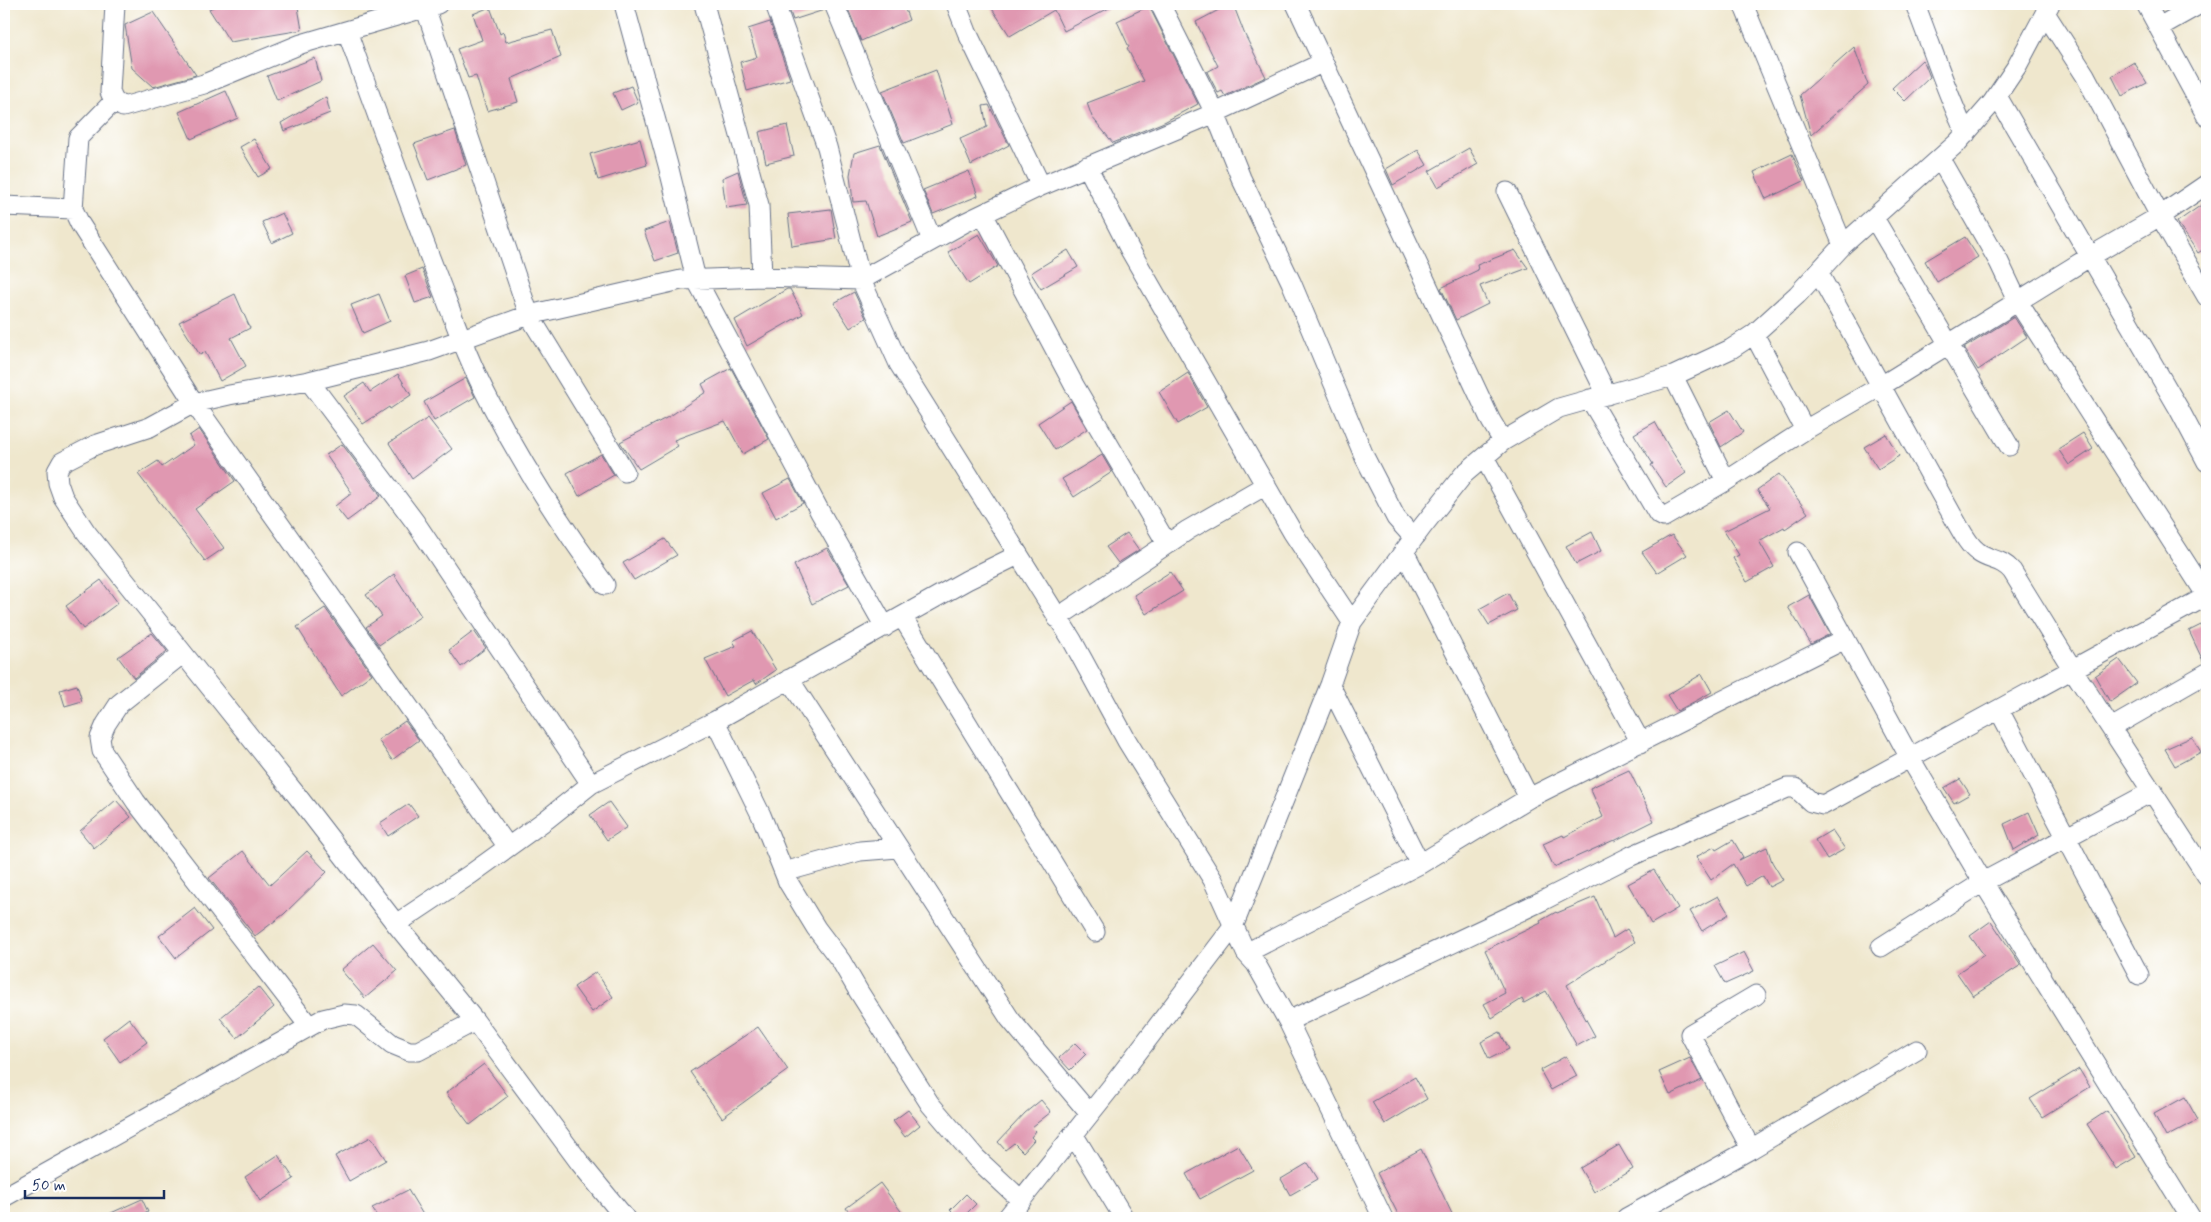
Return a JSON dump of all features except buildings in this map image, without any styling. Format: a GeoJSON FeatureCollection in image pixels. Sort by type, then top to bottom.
{"type":"FeatureCollection","features":[{"type":"Feature","properties":{"kind":"street"},"geometry":{"type":"LineString","coordinates":[[115,4],[110,92],[114,101],[123,107],[204,84],[301,44],[429,5],[529,315],[625,472]]}},
{"type":"Feature","properties":{"kind":"street"},"geometry":{"type":"LineString","coordinates":[[624,4],[696,279],[820,512],[885,627]]}},
{"type":"Feature","properties":{"kind":"street"},"geometry":{"type":"LineString","coordinates":[[704,4],[758,205],[762,277]]}},
{"type":"Feature","properties":{"kind":"street"},"geometry":{"type":"LineString","coordinates":[[775,4],[827,147],[861,280],[899,364],[1072,640],[1127,741],[1212,880],[1246,953],[1256,964],[1288,1021],[1383,1218]]}},
{"type":"Feature","properties":{"kind":"street"},"geometry":{"type":"LineString","coordinates":[[834,4],[932,240]]}},
{"type":"Feature","properties":{"kind":"street"},"geometry":{"type":"LineString","coordinates":[[956,4],[971,40],[1042,186]]}},
{"type":"Feature","properties":{"kind":"street"},"geometry":{"type":"LineString","coordinates":[[1160,4],[1215,113],[1241,178],[1291,282],[1365,458],[1409,544],[1529,798]]}},
{"type":"Feature","properties":{"kind":"street"},"geometry":{"type":"LineString","coordinates":[[1296,4],[1491,421],[1503,441]]}},
{"type":"Feature","properties":{"kind":"street"},"geometry":{"type":"LineString","coordinates":[[1743,4],[1843,245]]}},
{"type":"Feature","properties":{"kind":"street"},"geometry":{"type":"LineString","coordinates":[[1915,4],[1939,64],[1948,96],[1966,134]]}},
{"type":"Feature","properties":{"kind":"street"},"geometry":{"type":"LineString","coordinates":[[2146,4],[2207,117]]}},
{"type":"Feature","properties":{"kind":"street"},"geometry":{"type":"LineString","coordinates":[[2159,27],[2200,4]]}},
{"type":"Feature","properties":{"kind":"street"},"geometry":{"type":"LineString","coordinates":[[1007,1218],[1233,927],[1330,685],[1352,622],[1409,544],[1464,474],[1503,441],[1559,408],[1673,376],[1731,349],[1754,334],[1797,295],[1843,245],[1966,134],[1997,96],[2017,66],[2047,8]]}},
{"type":"Feature","properties":{"kind":"street"},"geometry":{"type":"LineString","coordinates":[[2047,8],[2160,216],[2207,297]]}},
{"type":"Feature","properties":{"kind":"street"},"geometry":{"type":"LineString","coordinates":[[347,31],[399,179],[461,338],[489,400],[517,453],[568,535],[605,585]]}},
{"type":"Feature","properties":{"kind":"street"},"geometry":{"type":"LineString","coordinates":[[625,1218],[580,1163],[475,1022],[86,532],[63,497],[58,483],[57,471],[62,462],[95,445],[150,427],[194,403],[229,395],[309,382],[429,351],[529,315],[681,280],[762,277],[861,280],[932,240],[1042,186],[1215,113],[1322,63]]}},
{"type":"Feature","properties":{"kind":"street"},"geometry":{"type":"LineString","coordinates":[[1997,96],[2179,409],[2207,462]]}},
{"type":"Feature","properties":{"kind":"street"},"geometry":{"type":"LineString","coordinates":[[114,101],[78,138],[73,209],[85,234],[194,403],[508,847]]}},
{"type":"Feature","properties":{"kind":"street"},"geometry":{"type":"LineString","coordinates":[[1288,1021],[1544,900],[1631,856],[1787,788],[1796,788],[1811,802],[1823,805],[2207,596],[2018,302],[1999,262],[1940,158]]}},
{"type":"Feature","properties":{"kind":"street"},"geometry":{"type":"LineString","coordinates":[[1087,166],[1130,250],[1293,533],[1352,622]]}},
{"type":"Feature","properties":{"kind":"street"},"geometry":{"type":"LineString","coordinates":[[1507,192],[1598,397],[1659,516],[1666,516],[2091,256],[2160,216],[2207,184]]}},
{"type":"Feature","properties":{"kind":"street"},"geometry":{"type":"LineString","coordinates":[[4,206],[73,209]]}},
{"type":"Feature","properties":{"kind":"street"},"geometry":{"type":"LineString","coordinates":[[983,214],[1074,385],[1168,544]]}},
{"type":"Feature","properties":{"kind":"street"},"geometry":{"type":"LineString","coordinates":[[1874,218],[2009,446]]}},
{"type":"Feature","properties":{"kind":"street"},"geometry":{"type":"LineString","coordinates":[[1818,272],[1970,544],[1978,553],[1999,560],[2012,571],[2073,670],[2207,876]]}},
{"type":"Feature","properties":{"kind":"street"},"geometry":{"type":"LineString","coordinates":[[1754,334],[1805,430]]}},
{"type":"Feature","properties":{"kind":"street"},"geometry":{"type":"LineString","coordinates":[[1673,376],[1726,481]]}},
{"type":"Feature","properties":{"kind":"street"},"geometry":{"type":"LineString","coordinates":[[309,382],[415,522],[591,784]]}},
{"type":"Feature","properties":{"kind":"street"},"geometry":{"type":"LineString","coordinates":[[1484,458],[1640,743]]}},
{"type":"Feature","properties":{"kind":"street"},"geometry":{"type":"LineString","coordinates":[[1057,618],[1168,544],[1266,485]]}},
{"type":"Feature","properties":{"kind":"street"},"geometry":{"type":"LineString","coordinates":[[1798,552],[1910,758],[1983,882],[2191,1218]]}},
{"type":"Feature","properties":{"kind":"street"},"geometry":{"type":"LineString","coordinates":[[396,924],[508,847],[591,784],[715,721],[860,639],[903,618],[967,580],[1018,556]]}},
{"type":"Feature","properties":{"kind":"street"},"geometry":{"type":"LineString","coordinates":[[903,618],[1095,932]]}},
{"type":"Feature","properties":{"kind":"street"},"geometry":{"type":"LineString","coordinates":[[1246,953],[1420,864],[1529,798],[1845,640]]}},
{"type":"Feature","properties":{"kind":"street"},"geometry":{"type":"LineString","coordinates":[[182,654],[118,704],[100,738],[102,751],[142,810],[309,1026]]}},
{"type":"Feature","properties":{"kind":"street"},"geometry":{"type":"LineString","coordinates":[[2111,728],[2207,674]]}},
{"type":"Feature","properties":{"kind":"street"},"geometry":{"type":"LineString","coordinates":[[788,680],[1010,1019],[1090,1113]]}},
{"type":"Feature","properties":{"kind":"street"},"geometry":{"type":"LineString","coordinates":[[1330,685],[1420,864]]}},
{"type":"Feature","properties":{"kind":"street"},"geometry":{"type":"LineString","coordinates":[[1999,710],[2139,975]]}},
{"type":"Feature","properties":{"kind":"street"},"geometry":{"type":"LineString","coordinates":[[715,721],[761,815],[784,872],[816,928],[842,961],[859,992],[930,1104],[976,1158],[1021,1200]]}},
{"type":"Feature","properties":{"kind":"street"},"geometry":{"type":"LineString","coordinates":[[1881,947],[1983,882],[2153,791]]}},
{"type":"Feature","properties":{"kind":"street"},"geometry":{"type":"LineString","coordinates":[[784,872],[860,851],[898,848]]}},
{"type":"Feature","properties":{"kind":"street"},"geometry":{"type":"LineString","coordinates":[[1751,1149],[1690,1034],[1756,995]]}},
{"type":"Feature","properties":{"kind":"street"},"geometry":{"type":"LineString","coordinates":[[4,1197],[323,1018],[344,1014],[356,1015],[392,1044],[409,1051],[418,1051],[475,1022]]}},
{"type":"Feature","properties":{"kind":"street"},"geometry":{"type":"LineString","coordinates":[[1626,1218],[1751,1149],[1917,1050]]}},
{"type":"Feature","properties":{"kind":"street"},"geometry":{"type":"LineString","coordinates":[[1073,1134],[1124,1218]]}}]}
